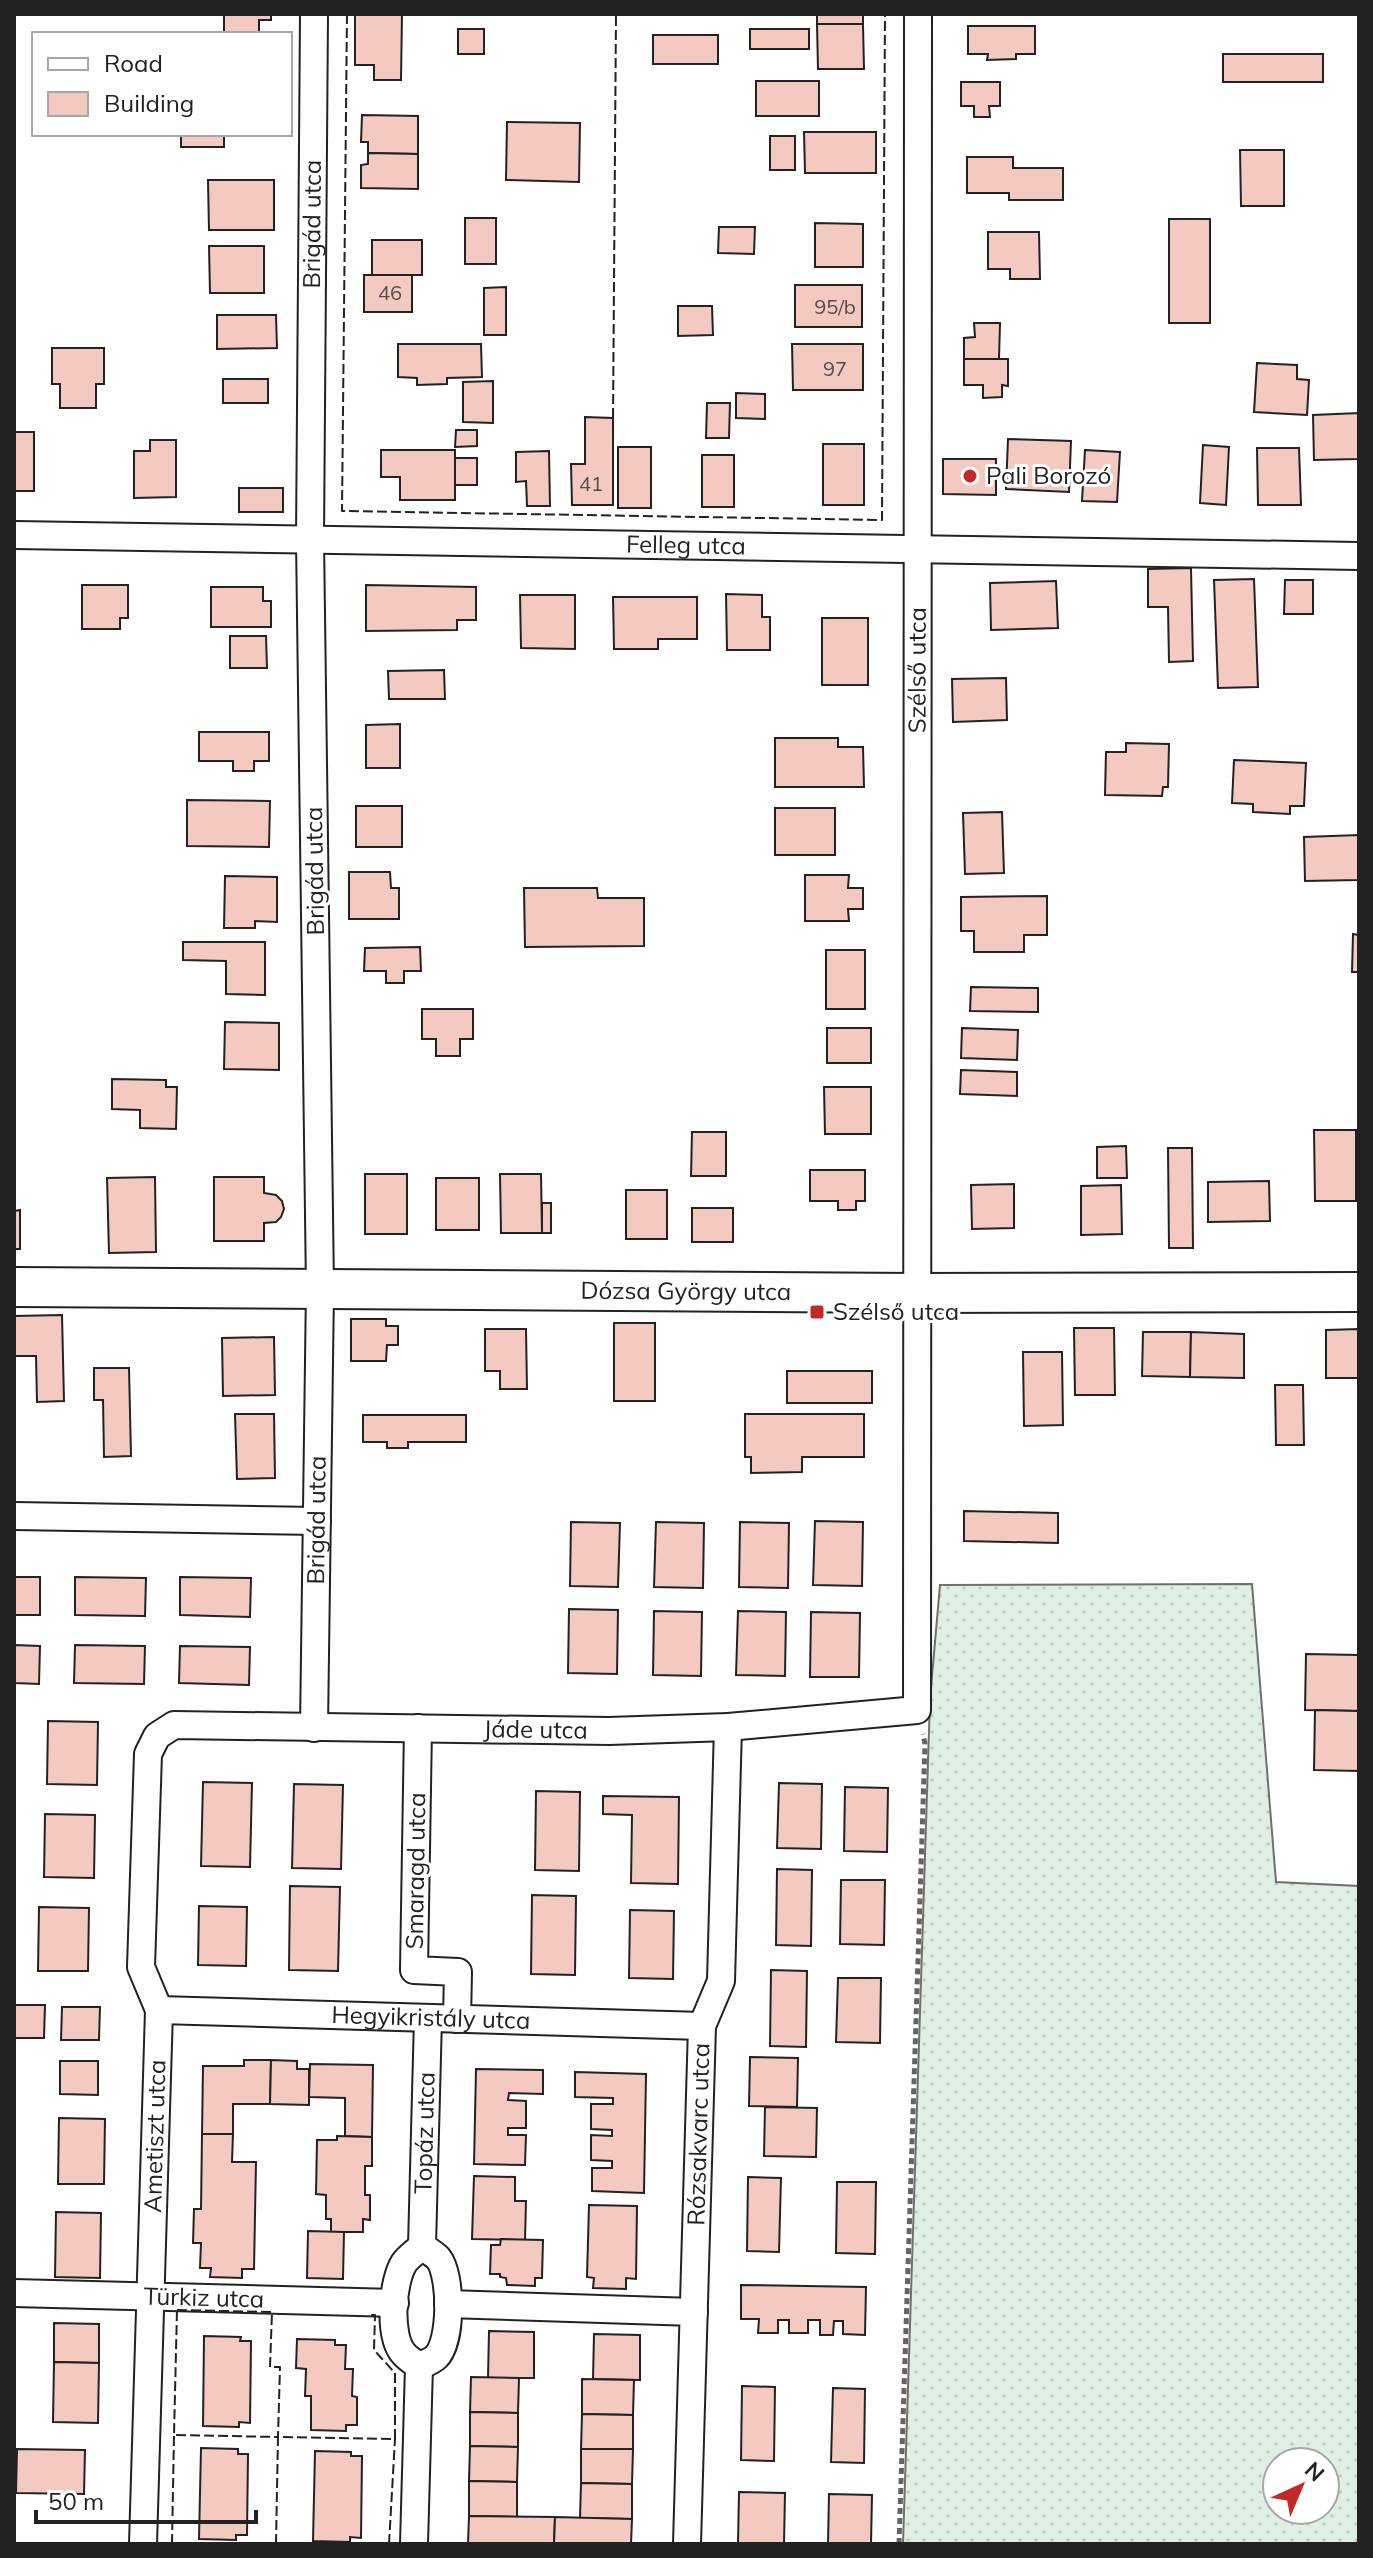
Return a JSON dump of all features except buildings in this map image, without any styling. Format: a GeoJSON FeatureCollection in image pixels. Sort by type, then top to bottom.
{"type":"FeatureCollection","features":[{"type":"Feature","properties":{"kind":"street","name":"Brigád utca"},"geometry":{"type":"LineString","coordinates":[[314,14],[310,539],[320,1288],[314,1728]]}},
{"type":"Feature","properties":{"kind":"street","name":"Szélső utca"},"geometry":{"type":"LineString","coordinates":[[917,1710],[918,14]]}},
{"type":"Feature","properties":{"kind":"street","name":"Felleg utca"},"geometry":{"type":"LineString","coordinates":[[14,535],[1359,556]]}},
{"type":"Feature","properties":{"kind":"street","name":"Dózsa György utca"},"geometry":{"type":"LineString","coordinates":[[14,1287],[916,1293],[1359,1292]]}},
{"type":"Feature","properties":{"kind":"street"},"geometry":{"type":"LineString","coordinates":[[14,1516],[317,1521]]}},
{"type":"Feature","properties":{"kind":"street","name":"Jáde utca"},"geometry":{"type":"LineString","coordinates":[[157,1736],[174,1725],[609,1731],[728,1727],[917,1710]]}},
{"type":"Feature","properties":{"kind":"street","name":"Rózsakvarc utca"},"geometry":{"type":"LineString","coordinates":[[687,2544],[702,2026],[721,1981],[728,1727]]}},
{"type":"Feature","properties":{"kind":"street","name":"Smaragd utca"},"geometry":{"type":"LineString","coordinates":[[418,1728],[414,1970],[458,1972],[457,2019]]}},
{"type":"Feature","properties":{"kind":"street","name":"Ametiszt utca"},"geometry":{"type":"LineString","coordinates":[[143,2544],[159,2010],[141,1967],[148,1754],[157,1736]]}},
{"type":"Feature","properties":{"kind":"street","name":"Hegyikristály utca"},"geometry":{"type":"LineString","coordinates":[[159,2010],[702,2026]]}},
{"type":"Feature","properties":{"kind":"street","name":"Topáz utca"},"geometry":{"type":"LineString","coordinates":[[422,2246],[428,2018]]}},
{"type":"Feature","properties":{"kind":"street"},"geometry":{"type":"LineString","coordinates":[[422,2246],[439,2259],[447,2283],[448,2304],[446,2340],[436,2357],[419,2366],[403,2354],[394,2335],[396,2279],[405,2261],[422,2246]]}},
{"type":"Feature","properties":{"kind":"street","name":"Türkiz utca"},"geometry":{"type":"LineString","coordinates":[[14,2293],[395,2303]]}},
{"type":"Feature","properties":{"kind":"street"},"geometry":{"type":"LineString","coordinates":[[448,2304],[694,2312]]}},
{"type":"Feature","properties":{"kind":"street"},"geometry":{"type":"LineString","coordinates":[[414,2544],[419,2366]]}},
{"type":"Feature","properties":{"kind":"path"},"geometry":{"type":"LineString","coordinates":[[899,2544],[925,1744],[917,1710]]}},
{"type":"Feature","properties":{"kind":"green space"},"geometry":{"type":"Polygon","coordinates":[[[1252,1584],[1276,1882],[1359,1886],[1359,2544],[903,2544],[930,1699],[940,1585],[1252,1584]]]}},
{"type":"Feature","properties":{"kind":"fence"},"geometry":{"type":"LineString","coordinates":[[347,14],[342,511],[882,520],[885,14]]}},
{"type":"Feature","properties":{"kind":"fence"},"geometry":{"type":"LineString","coordinates":[[613,418],[616,14]]}},
{"type":"Feature","properties":{"kind":"fence"},"geometry":{"type":"LineString","coordinates":[[177,2310],[272,2312],[270,2367],[280,2367],[278,2437],[174,2435],[177,2310]]}},
{"type":"Feature","properties":{"kind":"fence"},"geometry":{"type":"LineString","coordinates":[[276,2544],[278,2437],[395,2439],[395,2373],[374,2350],[375,2315],[370,2315]]}},
{"type":"Feature","properties":{"kind":"fence"},"geometry":{"type":"LineString","coordinates":[[172,2544],[174,2435]]}},
{"type":"Feature","properties":{"kind":"fence"},"geometry":{"type":"LineString","coordinates":[[389,2544],[395,2439]]}},
{"type":"Feature","properties":{"kind":"place","name":"Pali Borozó"},"geometry":{"type":"Point","coordinates":[970,476]}},
{"type":"Feature","properties":{"kind":"place","name":"Szélső utca"},"geometry":{"type":"Point","coordinates":[817,1312]}}]}
